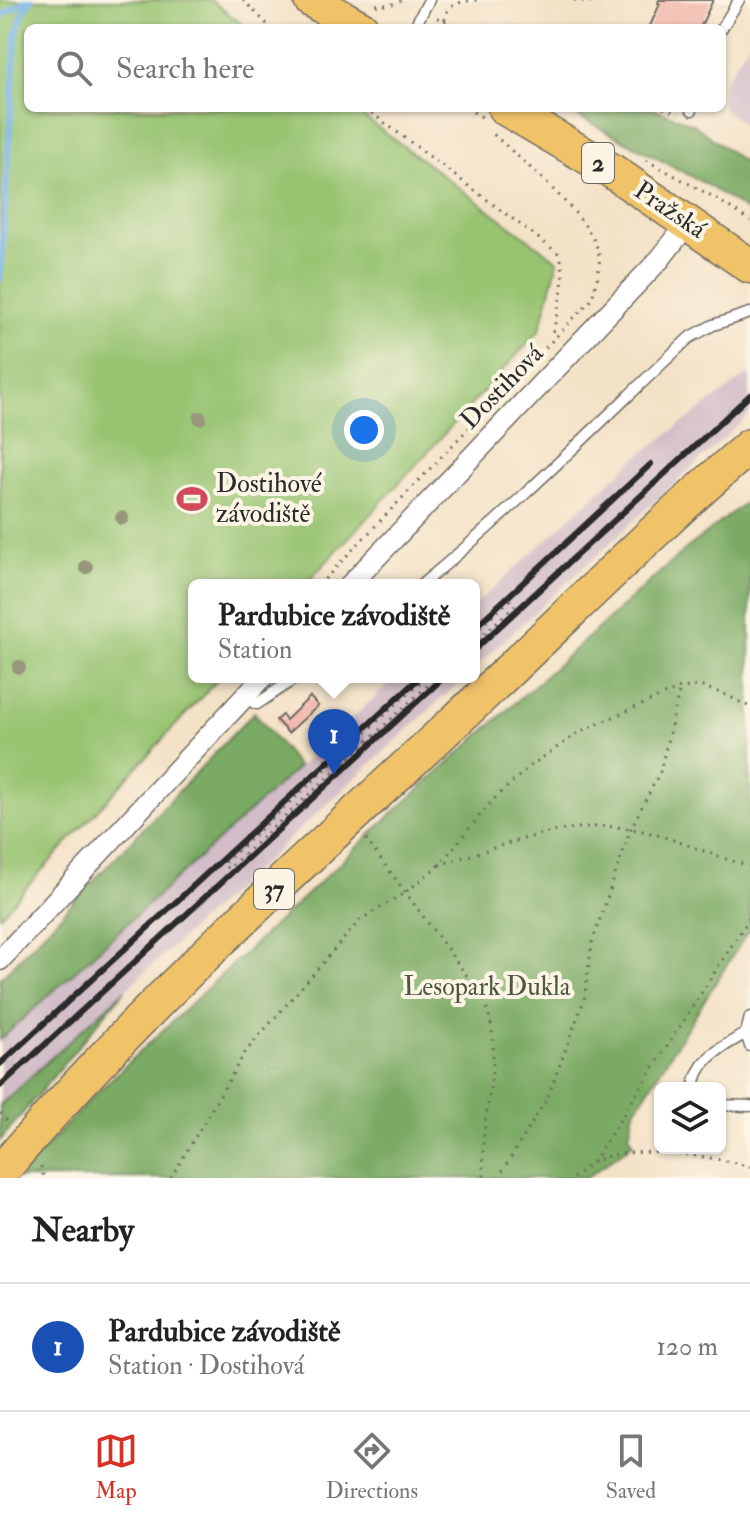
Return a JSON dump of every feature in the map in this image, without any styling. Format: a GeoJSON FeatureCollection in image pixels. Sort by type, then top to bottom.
{"type":"FeatureCollection","features":[{"type":"Feature","properties":{"kind":"main road"},"geometry":{"type":"LineString","coordinates":[[311,0],[368,16]]}},
{"type":"Feature","properties":{"kind":"main road","name":"Pražská"},"geometry":{"type":"LineString","coordinates":[[490,119],[612,171],[744,261]]}},
{"type":"Feature","properties":{"kind":"main road","name":"37"},"geometry":{"type":"LineString","coordinates":[[0,1173],[101,1060],[194,966],[564,621],[635,548],[750,446]]}},
{"type":"Feature","properties":{"kind":"main road","name":"37"},"geometry":{"type":"LineString","coordinates":[[564,621],[678,529],[750,476]]}},
{"type":"Feature","properties":{"kind":"street","name":"Dostihová"},"geometry":{"type":"LineString","coordinates":[[356,579],[660,259],[689,222]]}},
{"type":"Feature","properties":{"kind":"street"},"geometry":{"type":"LineString","coordinates":[[0,960],[257,683]]}},
{"type":"Feature","properties":{"kind":"lane"},"geometry":{"type":"LineString","coordinates":[[416,24],[429,0]]}},
{"type":"Feature","properties":{"kind":"lane"},"geometry":{"type":"LineString","coordinates":[[724,24],[739,0]]}},
{"type":"Feature","properties":{"kind":"lane"},"geometry":{"type":"LineString","coordinates":[[428,579],[502,515],[689,338],[713,325],[750,313]]}},
{"type":"Feature","properties":{"kind":"lane"},"geometry":{"type":"LineString","coordinates":[[254,703],[287,683]]}},
{"type":"Feature","properties":{"kind":"lane"},"geometry":{"type":"LineString","coordinates":[[750,1017],[746,1033],[750,1046]]}},
{"type":"Feature","properties":{"kind":"lane"},"geometry":{"type":"LineString","coordinates":[[696,1082],[700,1066],[711,1055],[746,1033]]}},
{"type":"Feature","properties":{"kind":"lane"},"geometry":{"type":"LineString","coordinates":[[726,1105],[750,1106]]}},
{"type":"Feature","properties":{"kind":"path"},"geometry":{"type":"LineString","coordinates":[[243,0],[267,24]]}},
{"type":"Feature","properties":{"kind":"path"},"geometry":{"type":"LineString","coordinates":[[368,16],[403,0]]}},
{"type":"Feature","properties":{"kind":"path"},"geometry":{"type":"LineString","coordinates":[[449,24],[444,22],[444,15],[452,5],[477,0]]}},
{"type":"Feature","properties":{"kind":"path"},"geometry":{"type":"LineString","coordinates":[[574,0],[594,3],[608,0]]}},
{"type":"Feature","properties":{"kind":"path"},"geometry":{"type":"LineString","coordinates":[[370,112],[558,253],[564,262],[551,340]]}},
{"type":"Feature","properties":{"kind":"path"},"geometry":{"type":"LineString","coordinates":[[325,579],[592,299],[600,258],[595,239],[490,119]]}},
{"type":"Feature","properties":{"kind":"path"},"geometry":{"type":"LineString","coordinates":[[640,157],[690,183],[750,221]]}},
{"type":"Feature","properties":{"kind":"path"},"geometry":{"type":"LineString","coordinates":[[480,628],[510,600],[515,605],[480,637]]}},
{"type":"Feature","properties":{"kind":"path"},"geometry":{"type":"LineString","coordinates":[[419,683],[223,864],[228,869],[430,683]]}},
{"type":"Feature","properties":{"kind":"path"},"geometry":{"type":"LineString","coordinates":[[171,1178],[246,1051],[360,920],[406,892],[439,865],[493,800],[530,766],[581,731],[680,688],[699,686],[750,707]]}},
{"type":"Feature","properties":{"kind":"path"},"geometry":{"type":"LineString","coordinates":[[498,1178],[547,1099],[584,1000],[592,943],[631,828],[660,772],[680,688]]}},
{"type":"Feature","properties":{"kind":"path"},"geometry":{"type":"LineString","coordinates":[[312,734],[336,759]]}},
{"type":"Feature","properties":{"kind":"path"},"geometry":{"type":"LineString","coordinates":[[439,865],[541,834],[594,827],[631,828],[684,842],[750,866]]}},
{"type":"Feature","properties":{"kind":"path"},"geometry":{"type":"LineString","coordinates":[[361,832],[484,999],[494,1029],[495,1053],[483,1138],[484,1178]]}},
{"type":"Feature","properties":{"kind":"path"},"geometry":{"type":"LineString","coordinates":[[573,1178],[593,1162],[749,921]]}},
{"type":"Feature","properties":{"kind":"path"},"geometry":{"type":"LineString","coordinates":[[642,1067],[650,1073]]}},
{"type":"Feature","properties":{"kind":"path"},"geometry":{"type":"LineString","coordinates":[[0,1113],[12,1126]]}},
{"type":"Feature","properties":{"kind":"path"},"geometry":{"type":"LineString","coordinates":[[593,1162],[613,1155],[646,1153],[710,1157],[750,1167]]}},
{"type":"Feature","properties":{"kind":"shaded area"},"geometry":{"type":"Polygon","coordinates":[[[750,41],[750,129],[726,111],[726,79],[750,41]]]}},
{"type":"Feature","properties":{"kind":"shaded area"},"geometry":{"type":"Polygon","coordinates":[[[750,373],[750,414],[480,662],[480,601],[637,457],[750,373]]]}},
{"type":"Feature","properties":{"kind":"shaded area"},"geometry":{"type":"Polygon","coordinates":[[[390,683],[458,683],[0,1105],[0,1040],[390,683]]]}},
{"type":"Feature","properties":{"kind":"green space","name":"Dostihové závodiště"},"geometry":{"type":"Polygon","coordinates":[[[0,0],[211,0],[242,24],[24,24],[24,112],[357,112],[558,261],[540,330],[311,579],[188,579],[188,683],[214,683],[0,916],[0,0]]]}},
{"type":"Feature","properties":{"kind":"green space"},"geometry":{"type":"Polygon","coordinates":[[[571,112],[662,112],[693,124],[750,167],[750,213],[704,183],[571,112]]]}},
{"type":"Feature","properties":{"kind":"green space","name":"Lesopark Dukla"},"geometry":{"type":"Polygon","coordinates":[[[750,499],[750,928],[634,1112],[629,1134],[633,1144],[586,1178],[18,1178],[90,1099],[394,812],[686,549],[750,499]]]}},
{"type":"Feature","properties":{"kind":"green space"},"geometry":{"type":"Polygon","coordinates":[[[254,712],[298,767],[0,1040],[0,979],[254,712]]]}},
{"type":"Feature","properties":{"kind":"green space"},"geometry":{"type":"Polygon","coordinates":[[[125,990],[12,1126],[0,1141],[0,1105],[125,990]]]}},
{"type":"Feature","properties":{"kind":"building"},"geometry":{"type":"Polygon","coordinates":[[[659,0],[713,0],[702,24],[651,24],[659,0]]]}},
{"type":"Feature","properties":{"kind":"building"},"geometry":{"type":"Polygon","coordinates":[[[310,697],[318,706],[288,733],[276,720],[282,715],[286,720],[310,697]]]}},
{"type":"Feature","properties":{"kind":"waterway"},"geometry":{"type":"LineString","coordinates":[[0,17],[26,0]]}},
{"type":"Feature","properties":{"kind":"waterway"},"geometry":{"type":"LineString","coordinates":[[0,279],[16,35],[24,10],[31,0]]}},
{"type":"Feature","properties":{"kind":"railway"},"geometry":{"type":"LineString","coordinates":[[480,644],[750,395]]}},
{"type":"Feature","properties":{"kind":"railway"},"geometry":{"type":"LineString","coordinates":[[480,622],[651,464]]}},
{"type":"Feature","properties":{"kind":"railway"},"geometry":{"type":"LineString","coordinates":[[0,1064],[413,683]]}},
{"type":"Feature","properties":{"kind":"railway"},"geometry":{"type":"LineString","coordinates":[[0,1086],[437,683]]}},
{"type":"Feature","properties":{"kind":"place","name":"Dostihové závodiště"},"geometry":{"type":"Point","coordinates":[192,499]}},
{"type":"Feature","properties":{"kind":"place","name":"Pardubice závodiště"},"geometry":{"type":"Point","coordinates":[334,775]}}]}
